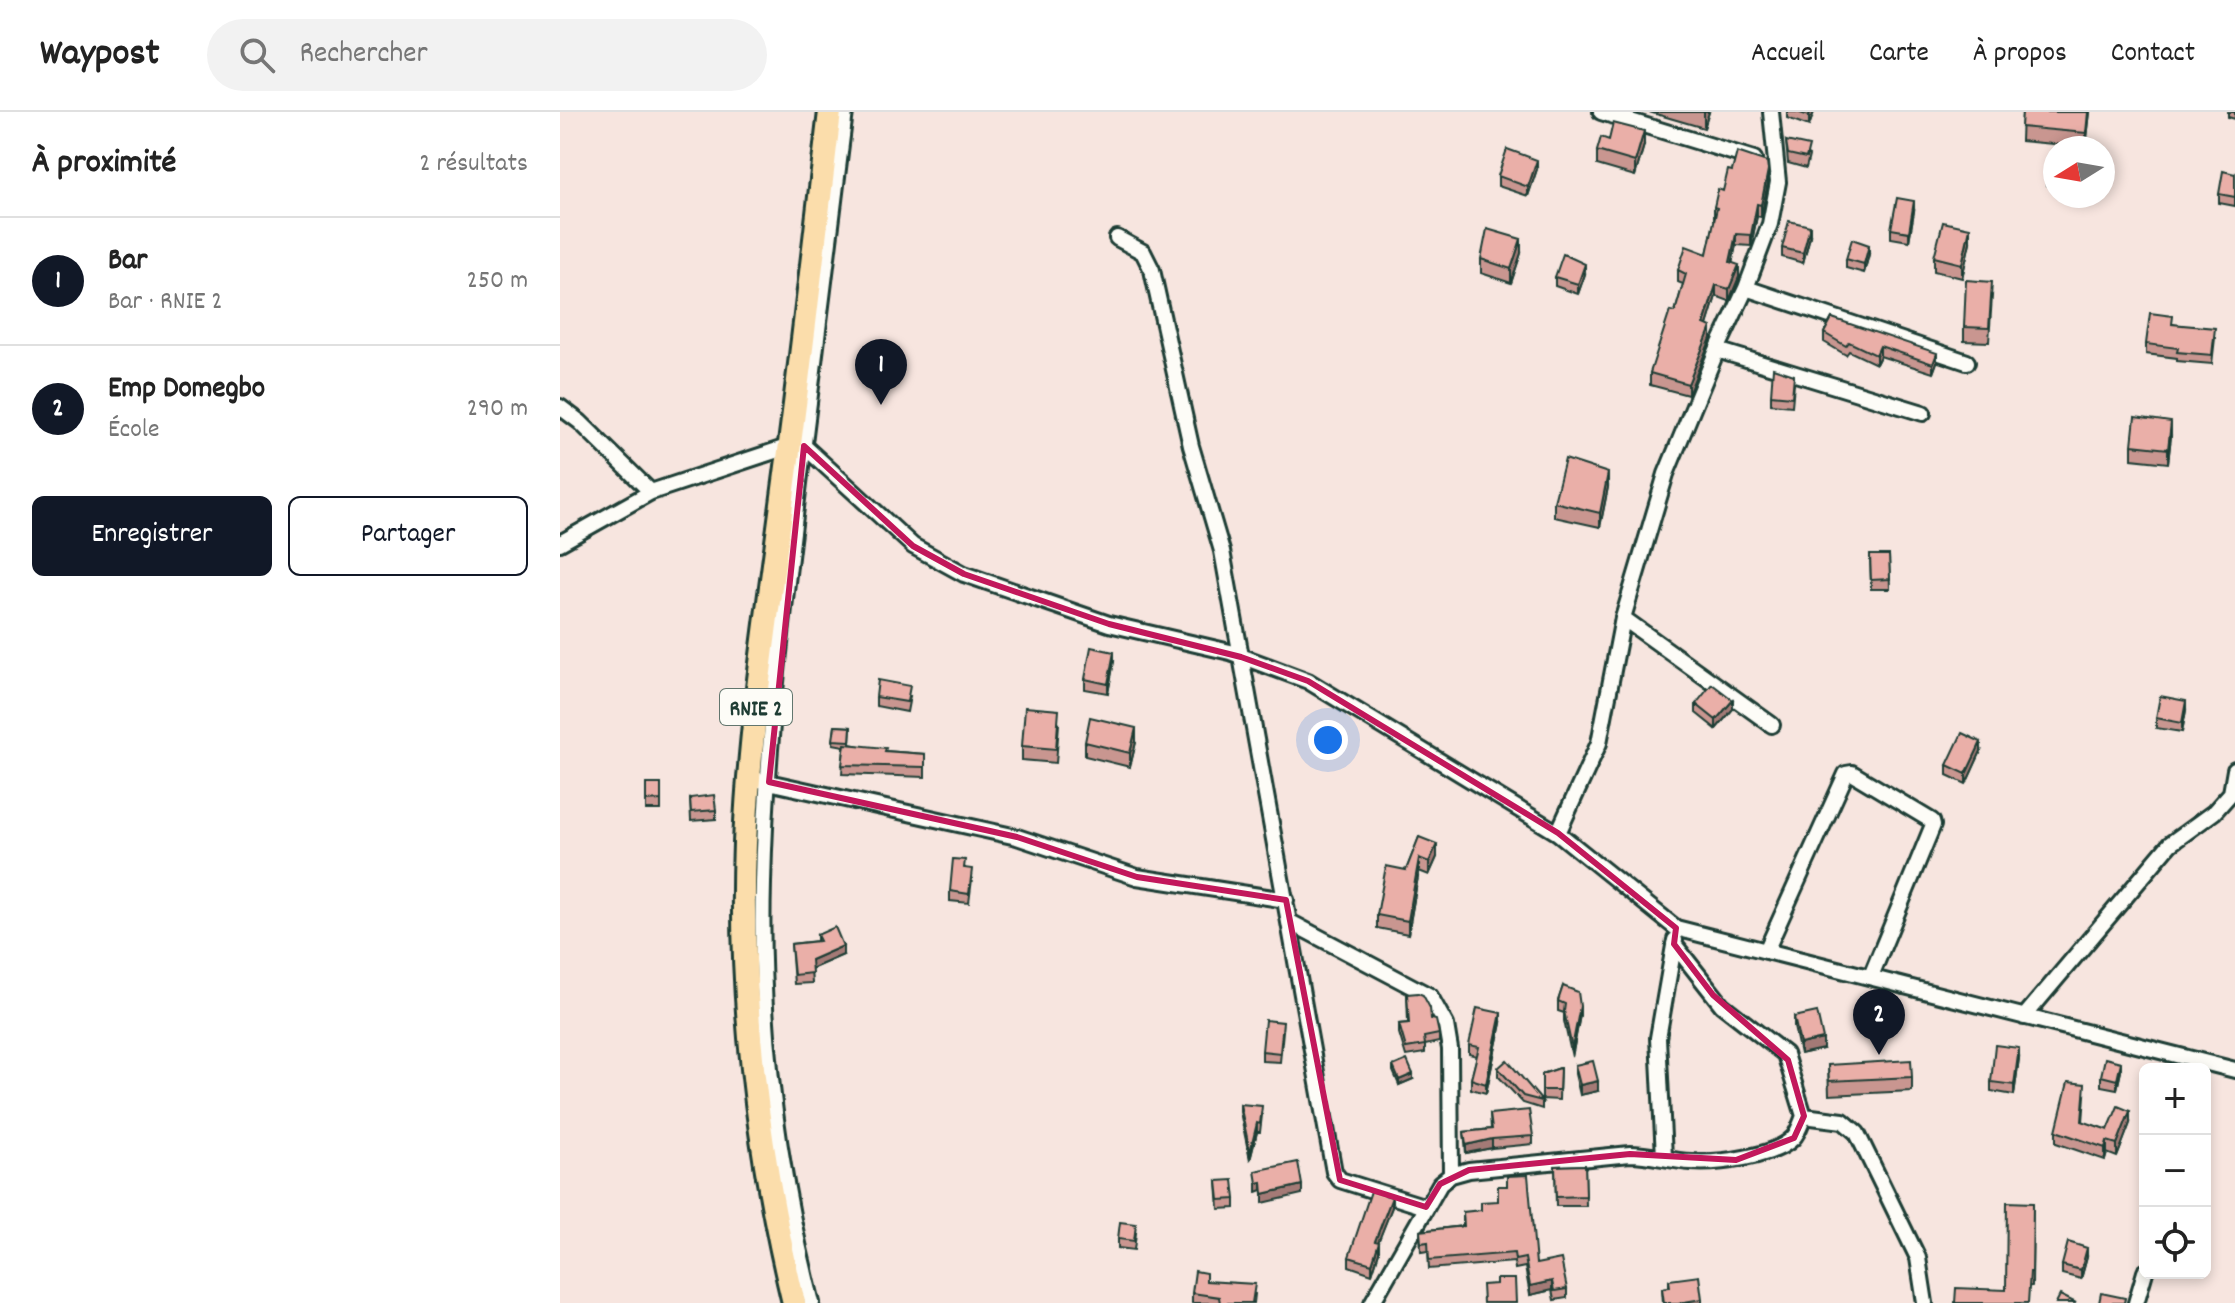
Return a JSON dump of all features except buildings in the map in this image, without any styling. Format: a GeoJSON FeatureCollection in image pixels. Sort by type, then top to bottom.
{"type":"FeatureCollection","features":[{"type":"Feature","properties":{"kind":"highway","name":"RNIE 2"},"geometry":{"type":"LineString","coordinates":[[794,1303],[774,1217],[753,1066],[746,944],[745,843],[760,780],[757,698],[797,446],[830,112]]}},
{"type":"Feature","properties":{"kind":"street"},"geometry":{"type":"LineString","coordinates":[[797,446],[845,112]]}},
{"type":"Feature","properties":{"kind":"street"},"geometry":{"type":"LineString","coordinates":[[1601,112],[1778,166]]}},
{"type":"Feature","properties":{"kind":"street"},"geometry":{"type":"LineString","coordinates":[[1558,833],[1599,743],[1623,618],[1666,474],[1746,288],[1770,224],[1778,166],[1771,112]]}},
{"type":"Feature","properties":{"kind":"street"},"geometry":{"type":"LineString","coordinates":[[1117,238],[1143,252],[1152,270],[1191,446],[1222,551],[1334,1172],[1340,1180],[1426,1207]]}},
{"type":"Feature","properties":{"kind":"street"},"geometry":{"type":"LineString","coordinates":[[1746,288],[1967,362]]}},
{"type":"Feature","properties":{"kind":"street"},"geometry":{"type":"LineString","coordinates":[[1717,350],[1923,413]]}},
{"type":"Feature","properties":{"kind":"street"},"geometry":{"type":"LineString","coordinates":[[560,407],[580,422],[651,492]]}},
{"type":"Feature","properties":{"kind":"street"},"geometry":{"type":"LineString","coordinates":[[560,543],[651,492],[797,446]]}},
{"type":"Feature","properties":{"kind":"street"},"geometry":{"type":"LineString","coordinates":[[797,446],[913,546],[964,574],[1109,624],[1241,657],[1308,681],[1558,833],[1676,928],[1871,976],[2183,1063]]}},
{"type":"Feature","properties":{"kind":"street"},"geometry":{"type":"LineString","coordinates":[[1623,618],[1772,725]]}},
{"type":"Feature","properties":{"kind":"street"},"geometry":{"type":"LineString","coordinates":[[2024,1017],[2170,844],[2233,794],[2235,770]]}},
{"type":"Feature","properties":{"kind":"street"},"geometry":{"type":"LineString","coordinates":[[1766,951],[1846,774],[1852,773],[1932,821],[1933,825],[1871,976]]}},
{"type":"Feature","properties":{"kind":"street"},"geometry":{"type":"LineString","coordinates":[[812,1303],[782,1160],[769,1058],[760,780],[1017,837],[1137,877],[1286,900]]}},
{"type":"Feature","properties":{"kind":"street"},"geometry":{"type":"LineString","coordinates":[[1290,922],[1430,996],[1446,1025],[1450,1049],[1451,1175]]}},
{"type":"Feature","properties":{"kind":"street"},"geometry":{"type":"LineString","coordinates":[[1664,1157],[1658,1038],[1676,928]]}},
{"type":"Feature","properties":{"kind":"street"},"geometry":{"type":"LineString","coordinates":[[1372,1303],[1440,1184],[1451,1175],[1469,1170],[1630,1154],[1692,1162],[1736,1160],[1780,1148],[1794,1138],[1804,1116],[1785,1054],[1722,1005],[1674,944]]}},
{"type":"Feature","properties":{"kind":"street"},"geometry":{"type":"LineString","coordinates":[[2211,1070],[2235,1070]]}},
{"type":"Feature","properties":{"kind":"street"},"geometry":{"type":"LineString","coordinates":[[1804,1116],[1843,1121],[1857,1133],[1918,1258],[1925,1303]]}},
{"type":"Feature","properties":{"kind":"street"},"geometry":{"type":"LineString","coordinates":[[2136,1303],[2143,1279]]}},
{"type":"Feature","properties":{"kind":"highlighted area"},"geometry":{"type":"Polygon","coordinates":[[[804,446],[913,546],[964,574],[1109,624],[1241,657],[1308,681],[1558,833],[1676,928],[1674,944],[1713,995],[1788,1060],[1804,1116],[1794,1138],[1736,1160],[1630,1154],[1469,1170],[1440,1184],[1426,1207],[1340,1180],[1286,900],[1137,877],[1017,837],[769,782],[804,446]]]}},
{"type":"Feature","properties":{"kind":"place","name":"Bar"},"geometry":{"type":"Point","coordinates":[881,405]}},
{"type":"Feature","properties":{"kind":"place","name":"Emp Domegbo"},"geometry":{"type":"Point","coordinates":[1879,1055]}}]}
